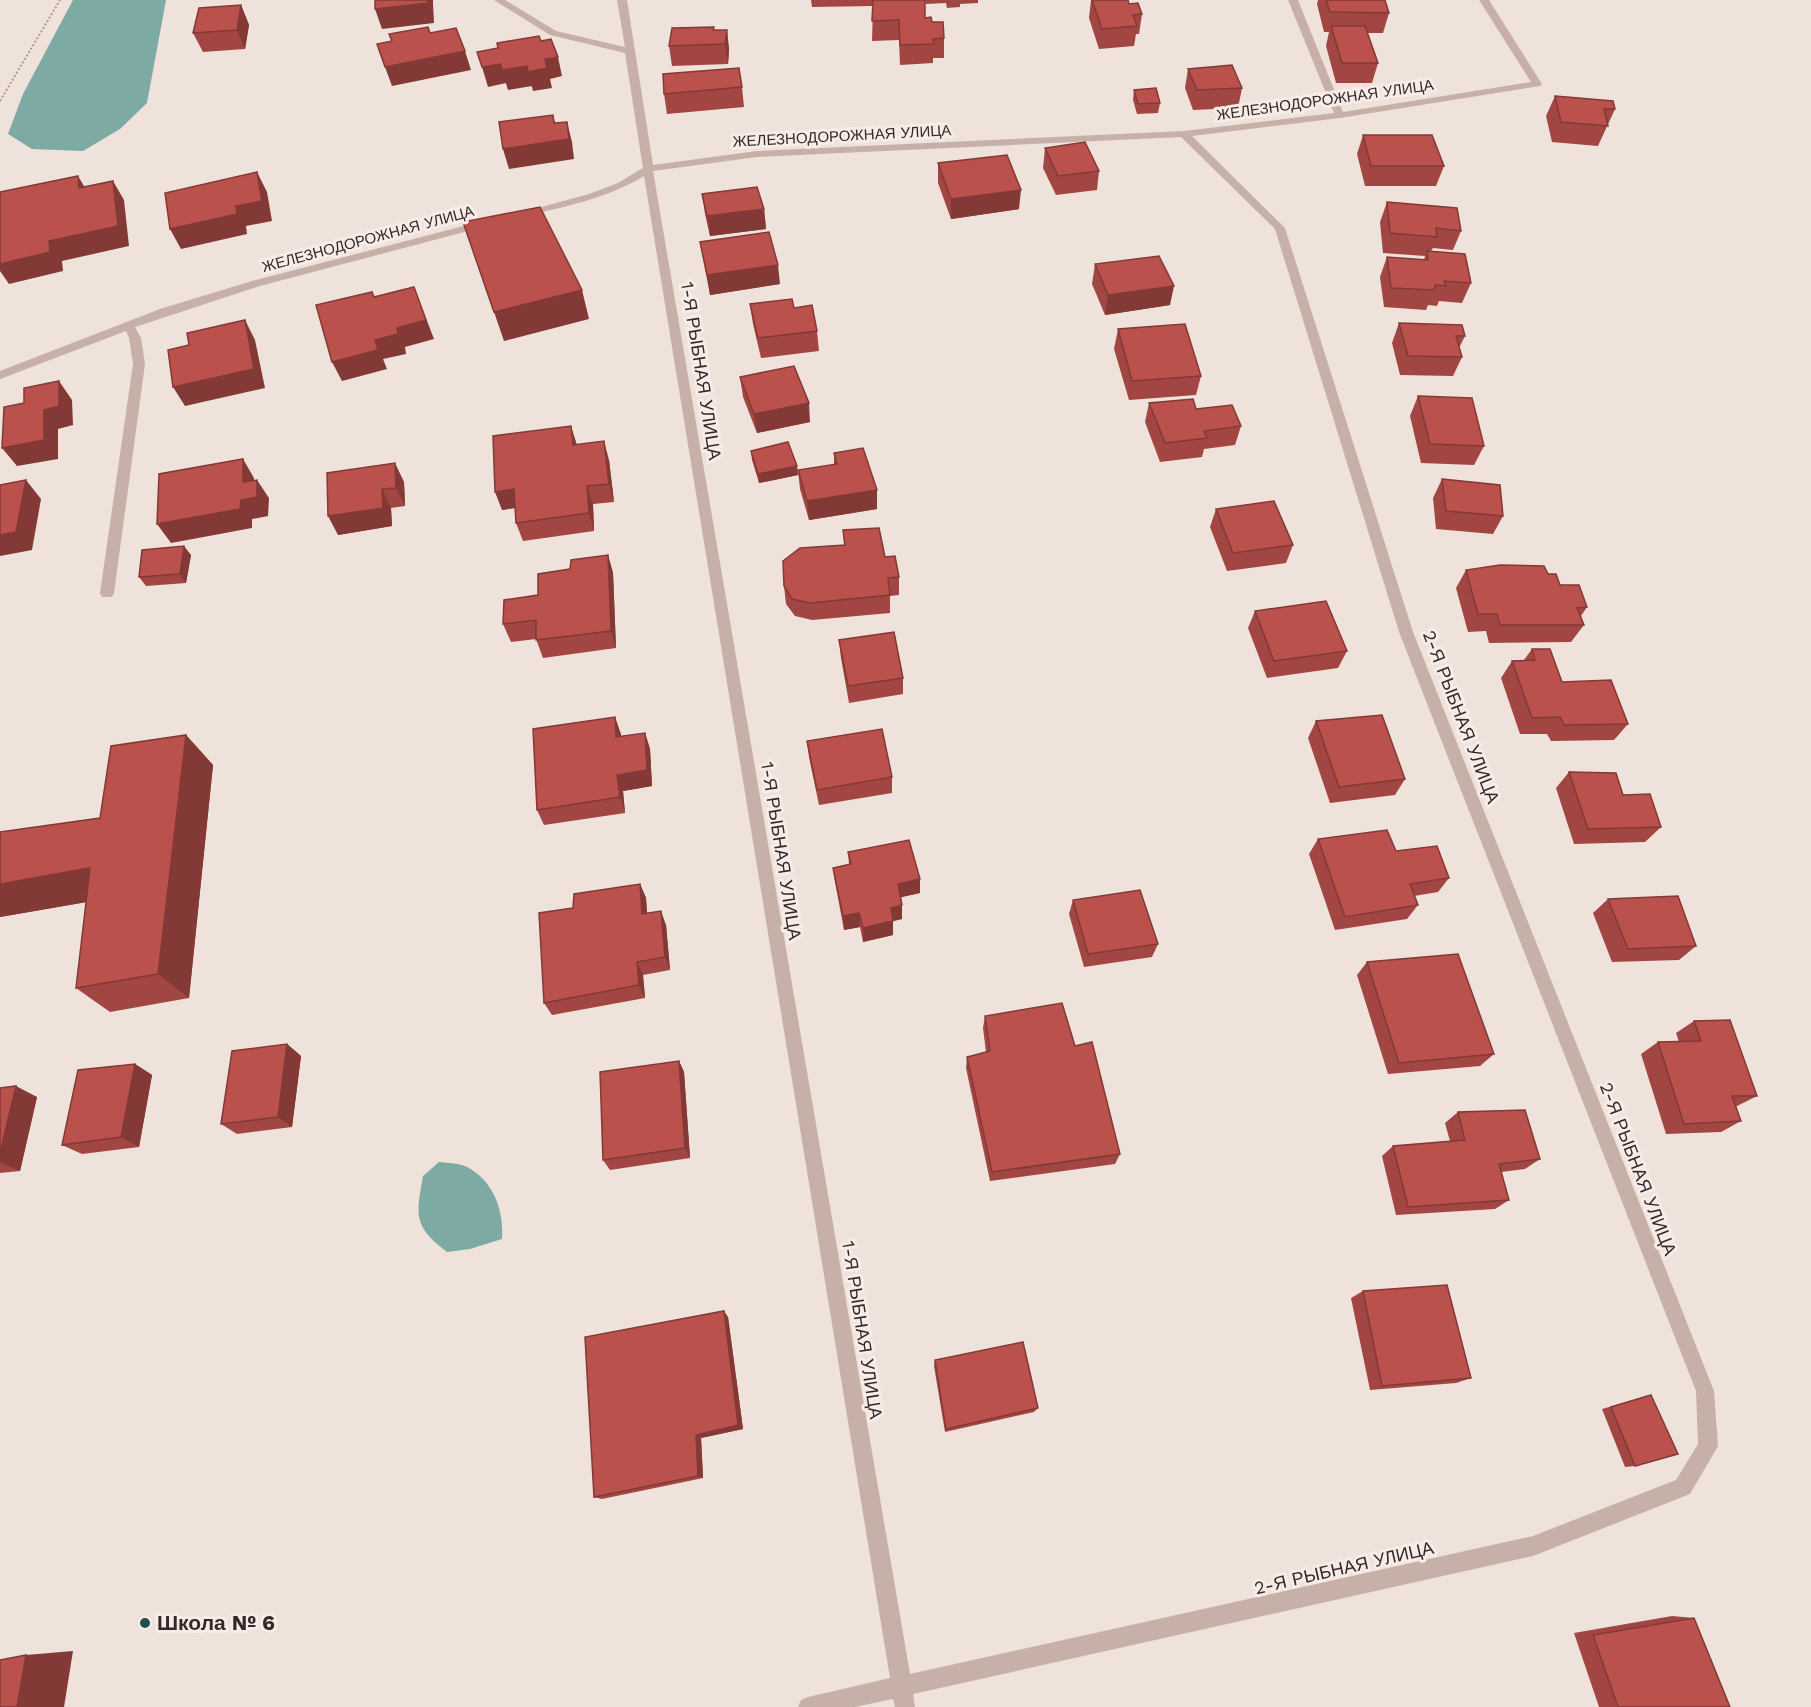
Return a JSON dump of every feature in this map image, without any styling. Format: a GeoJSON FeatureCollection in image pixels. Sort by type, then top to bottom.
{"type":"FeatureCollection","features":[{"type":"Feature","properties":{"kind":"street"},"geometry":{"type":"LineString","coordinates":[[500,0],[553,33],[629,51]]}},
{"type":"Feature","properties":{"kind":"street","name":"1-Я РЫБНАЯ УЛИЦА"},"geometry":{"type":"LineString","coordinates":[[622,0],[648,169],[903,1697]]}},
{"type":"Feature","properties":{"kind":"street"},"geometry":{"type":"LineString","coordinates":[[1293,0],[1340,115]]}},
{"type":"Feature","properties":{"kind":"street","name":"ЖЕЛЕЗНОДОРОЖНАЯ УЛИЦА"},"geometry":{"type":"LineString","coordinates":[[514,216],[593,196],[622,185],[648,169],[757,154],[1184,134],[1340,115],[1536,84],[1484,0]]}},
{"type":"Feature","properties":{"kind":"street","name":"2-Я РЫБНАЯ УЛИЦА"},"geometry":{"type":"LineString","coordinates":[[808,1707],[903,1697],[1533,1546],[1683,1487],[1708,1446],[1705,1390],[1406,632],[1280,228],[1184,134]]}},
{"type":"Feature","properties":{"kind":"street","name":"ЖЕЛЕЗНОДОРОЖНАЯ УЛИЦА"},"geometry":{"type":"LineString","coordinates":[[0,375],[128,325],[256,283],[491,222]]}},
{"type":"Feature","properties":{"kind":"street"},"geometry":{"type":"LineString","coordinates":[[107,593],[139,364],[135,338],[128,325]]}},
{"type":"Feature","properties":{"kind":"path"},"geometry":{"type":"LineString","coordinates":[[0,101],[60,0]]}},
{"type":"Feature","properties":{"kind":"water"},"geometry":{"type":"Polygon","coordinates":[[[73,0],[166,0],[147,103],[120,129],[83,151],[32,149],[8,134],[23,94],[73,0]]]}},
{"type":"Feature","properties":{"kind":"water"},"geometry":{"type":"Polygon","coordinates":[[[439,1162],[464,1166],[484,1180],[499,1208],[502,1239],[470,1249],[447,1252],[428,1235],[420,1219],[419,1201],[423,1176],[439,1162]]]}},
{"type":"Feature","properties":{"kind":"building"},"geometry":{"type":"Polygon","coordinates":[[[375,0],[428,0],[428,3],[375,9],[375,0]]]}},
{"type":"Feature","properties":{"kind":"building"},"geometry":{"type":"Polygon","coordinates":[[[873,0],[925,0],[925,18],[931,17],[932,22],[943,22],[944,38],[933,39],[934,44],[900,45],[899,20],[872,21],[873,0]]]}},
{"type":"Feature","properties":{"kind":"building"},"geometry":{"type":"Polygon","coordinates":[[[1092,0],[1128,0],[1129,4],[1138,3],[1142,14],[1133,15],[1137,26],[1102,29],[1092,0]]]}},
{"type":"Feature","properties":{"kind":"building"},"geometry":{"type":"Polygon","coordinates":[[[1326,0],[1385,0],[1389,13],[1330,12],[1326,0]]]}},
{"type":"Feature","properties":{"kind":"building"},"geometry":{"type":"Polygon","coordinates":[[[241,5],[237,30],[193,33],[199,8],[241,5]]]}},
{"type":"Feature","properties":{"kind":"building"},"geometry":{"type":"Polygon","coordinates":[[[1331,26],[1365,26],[1378,63],[1342,63],[1331,26]]]}},
{"type":"Feature","properties":{"kind":"building"},"geometry":{"type":"Polygon","coordinates":[[[428,27],[430,33],[456,28],[465,51],[385,67],[377,44],[392,41],[389,34],[428,27]]]}},
{"type":"Feature","properties":{"kind":"building"},"geometry":{"type":"Polygon","coordinates":[[[714,27],[713,30],[727,30],[725,44],[669,46],[672,28],[714,27]]]}},
{"type":"Feature","properties":{"kind":"building"},"geometry":{"type":"Polygon","coordinates":[[[539,36],[541,41],[551,39],[558,57],[545,59],[547,68],[528,72],[527,66],[502,70],[501,64],[482,67],[477,52],[498,48],[497,43],[539,36]]]}},
{"type":"Feature","properties":{"kind":"building"},"geometry":{"type":"Polygon","coordinates":[[[1232,65],[1242,88],[1197,90],[1188,69],[1232,65]]]}},
{"type":"Feature","properties":{"kind":"building"},"geometry":{"type":"Polygon","coordinates":[[[739,68],[742,87],[664,94],[663,74],[739,68]]]}},
{"type":"Feature","properties":{"kind":"building"},"geometry":{"type":"Polygon","coordinates":[[[1156,88],[1160,103],[1138,104],[1134,90],[1156,88]]]}},
{"type":"Feature","properties":{"kind":"building"},"geometry":{"type":"Polygon","coordinates":[[[1555,96],[1613,101],[1615,109],[1604,109],[1608,126],[1561,122],[1555,96]]]}},
{"type":"Feature","properties":{"kind":"building"},"geometry":{"type":"Polygon","coordinates":[[[553,115],[554,123],[567,122],[569,139],[503,149],[499,122],[553,115]]]}},
{"type":"Feature","properties":{"kind":"building"},"geometry":{"type":"Polygon","coordinates":[[[1363,135],[1432,135],[1444,166],[1371,166],[1363,135]]]}},
{"type":"Feature","properties":{"kind":"building"},"geometry":{"type":"Polygon","coordinates":[[[1085,142],[1099,171],[1058,176],[1045,148],[1085,142]]]}},
{"type":"Feature","properties":{"kind":"building"},"geometry":{"type":"Polygon","coordinates":[[[1007,155],[1021,190],[951,199],[938,163],[1007,155]]]}},
{"type":"Feature","properties":{"kind":"building"},"geometry":{"type":"Polygon","coordinates":[[[257,172],[262,201],[236,206],[237,214],[170,229],[165,193],[257,172]]]}},
{"type":"Feature","properties":{"kind":"building"},"geometry":{"type":"Polygon","coordinates":[[[78,176],[79,188],[113,181],[118,226],[49,241],[50,252],[0,264],[0,192],[78,176]]]}},
{"type":"Feature","properties":{"kind":"building"},"geometry":{"type":"Polygon","coordinates":[[[757,187],[764,209],[707,216],[702,194],[757,187]]]}},
{"type":"Feature","properties":{"kind":"building"},"geometry":{"type":"Polygon","coordinates":[[[1387,202],[1457,208],[1461,231],[1436,228],[1437,237],[1390,233],[1387,202]]]}},
{"type":"Feature","properties":{"kind":"building"},"geometry":{"type":"Polygon","coordinates":[[[540,207],[582,290],[494,312],[463,222],[540,207]]]}},
{"type":"Feature","properties":{"kind":"building"},"geometry":{"type":"Polygon","coordinates":[[[769,232],[778,265],[707,275],[700,242],[769,232]]]}},
{"type":"Feature","properties":{"kind":"building"},"geometry":{"type":"Polygon","coordinates":[[[1427,251],[1465,254],[1471,283],[1444,281],[1446,286],[1435,285],[1434,290],[1391,288],[1387,257],[1428,260],[1427,251]]]}},
{"type":"Feature","properties":{"kind":"building"},"geometry":{"type":"Polygon","coordinates":[[[1159,256],[1174,286],[1108,295],[1095,264],[1159,256]]]}},
{"type":"Feature","properties":{"kind":"building"},"geometry":{"type":"Polygon","coordinates":[[[414,287],[426,320],[397,328],[398,334],[375,340],[378,350],[332,362],[316,305],[372,292],[374,297],[414,287]]]}},
{"type":"Feature","properties":{"kind":"building"},"geometry":{"type":"Polygon","coordinates":[[[792,299],[794,308],[812,305],[817,331],[758,338],[750,304],[792,299]]]}},
{"type":"Feature","properties":{"kind":"building"},"geometry":{"type":"Polygon","coordinates":[[[245,320],[254,369],[173,387],[168,350],[189,345],[187,333],[245,320]]]}},
{"type":"Feature","properties":{"kind":"building"},"geometry":{"type":"Polygon","coordinates":[[[1399,323],[1462,325],[1465,336],[1456,336],[1462,357],[1408,356],[1399,323]]]}},
{"type":"Feature","properties":{"kind":"building"},"geometry":{"type":"Polygon","coordinates":[[[1185,324],[1201,376],[1132,381],[1118,329],[1185,324]]]}},
{"type":"Feature","properties":{"kind":"building"},"geometry":{"type":"Polygon","coordinates":[[[794,366],[809,403],[754,414],[740,377],[794,366]]]}},
{"type":"Feature","properties":{"kind":"building"},"geometry":{"type":"Polygon","coordinates":[[[59,381],[59,406],[44,410],[44,440],[2,448],[4,407],[24,403],[24,388],[59,381]]]}},
{"type":"Feature","properties":{"kind":"building"},"geometry":{"type":"Polygon","coordinates":[[[1418,396],[1472,398],[1484,446],[1430,444],[1418,396]]]}},
{"type":"Feature","properties":{"kind":"building"},"geometry":{"type":"Polygon","coordinates":[[[1193,399],[1196,409],[1232,405],[1241,426],[1204,431],[1207,438],[1165,443],[1149,403],[1193,399]]]}},
{"type":"Feature","properties":{"kind":"building"},"geometry":{"type":"Polygon","coordinates":[[[571,426],[573,445],[604,441],[609,484],[587,486],[589,513],[516,523],[514,489],[495,492],[493,436],[571,426]]]}},
{"type":"Feature","properties":{"kind":"building"},"geometry":{"type":"Polygon","coordinates":[[[788,442],[797,466],[758,474],[751,451],[788,442]]]}},
{"type":"Feature","properties":{"kind":"building"},"geometry":{"type":"Polygon","coordinates":[[[863,448],[877,490],[807,501],[798,470],[837,464],[834,453],[863,448]]]}},
{"type":"Feature","properties":{"kind":"building"},"geometry":{"type":"Polygon","coordinates":[[[243,459],[243,482],[257,480],[257,497],[241,500],[240,509],[157,524],[159,474],[243,459]]]}},
{"type":"Feature","properties":{"kind":"building"},"geometry":{"type":"Polygon","coordinates":[[[395,463],[396,488],[382,489],[383,508],[328,516],[327,473],[395,463]]]}},
{"type":"Feature","properties":{"kind":"building"},"geometry":{"type":"Polygon","coordinates":[[[1442,479],[1500,485],[1503,516],[1446,511],[1442,479]]]}},
{"type":"Feature","properties":{"kind":"building"},"geometry":{"type":"Polygon","coordinates":[[[26,480],[16,532],[0,535],[0,485],[26,480]]]}},
{"type":"Feature","properties":{"kind":"building"},"geometry":{"type":"Polygon","coordinates":[[[1274,501],[1293,545],[1233,553],[1216,509],[1274,501]]]}},
{"type":"Feature","properties":{"kind":"building"},"geometry":{"type":"Polygon","coordinates":[[[879,528],[885,557],[895,556],[899,577],[888,578],[890,595],[810,603],[792,599],[784,586],[783,561],[800,548],[845,545],[843,530],[879,528]]]}},
{"type":"Feature","properties":{"kind":"building"},"geometry":{"type":"Polygon","coordinates":[[[184,546],[180,574],[139,577],[142,550],[184,546]]]}},
{"type":"Feature","properties":{"kind":"building"},"geometry":{"type":"Polygon","coordinates":[[[608,555],[611,631],[536,640],[536,620],[503,624],[504,600],[538,595],[538,574],[570,569],[571,560],[608,555]]]}},
{"type":"Feature","properties":{"kind":"building"},"geometry":{"type":"Polygon","coordinates":[[[1500,565],[1544,566],[1548,574],[1556,574],[1560,585],[1579,585],[1587,607],[1577,608],[1584,625],[1500,625],[1497,614],[1478,614],[1466,570],[1500,565]]]}},
{"type":"Feature","properties":{"kind":"building"},"geometry":{"type":"Polygon","coordinates":[[[1326,601],[1347,651],[1274,661],[1255,611],[1326,601]]]}},
{"type":"Feature","properties":{"kind":"building"},"geometry":{"type":"Polygon","coordinates":[[[894,632],[903,678],[848,686],[839,640],[894,632]]]}},
{"type":"Feature","properties":{"kind":"building"},"geometry":{"type":"Polygon","coordinates":[[[1532,649],[1550,649],[1562,682],[1611,680],[1628,724],[1564,725],[1560,717],[1532,718],[1512,661],[1535,660],[1532,649]]]}},
{"type":"Feature","properties":{"kind":"building"},"geometry":{"type":"Polygon","coordinates":[[[1382,715],[1405,779],[1339,787],[1316,721],[1382,715]]]}},
{"type":"Feature","properties":{"kind":"building"},"geometry":{"type":"Polygon","coordinates":[[[615,717],[616,737],[645,733],[647,770],[617,775],[620,797],[537,810],[533,729],[615,717]]]}},
{"type":"Feature","properties":{"kind":"building"},"geometry":{"type":"Polygon","coordinates":[[[882,729],[892,777],[817,790],[807,741],[882,729]]]}},
{"type":"Feature","properties":{"kind":"building"},"geometry":{"type":"Polygon","coordinates":[[[186,735],[158,974],[76,988],[90,868],[0,884],[0,832],[100,818],[111,746],[186,735]]]}},
{"type":"Feature","properties":{"kind":"building"},"geometry":{"type":"Polygon","coordinates":[[[1569,772],[1616,773],[1623,795],[1650,794],[1661,827],[1588,829],[1569,772]]]}},
{"type":"Feature","properties":{"kind":"building"},"geometry":{"type":"Polygon","coordinates":[[[1387,830],[1396,851],[1437,846],[1449,878],[1410,884],[1418,905],[1345,917],[1318,839],[1387,830]]]}},
{"type":"Feature","properties":{"kind":"building"},"geometry":{"type":"Polygon","coordinates":[[[909,840],[920,879],[898,884],[902,905],[891,908],[893,921],[863,928],[859,913],[843,916],[833,868],[851,864],[848,852],[909,840]]]}},
{"type":"Feature","properties":{"kind":"building"},"geometry":{"type":"Polygon","coordinates":[[[640,884],[642,914],[661,911],[665,957],[637,962],[639,985],[544,1003],[539,913],[573,908],[574,894],[640,884]]]}},
{"type":"Feature","properties":{"kind":"building"},"geometry":{"type":"Polygon","coordinates":[[[1140,890],[1158,944],[1088,954],[1073,900],[1140,890]]]}},
{"type":"Feature","properties":{"kind":"building"},"geometry":{"type":"Polygon","coordinates":[[[1678,896],[1696,946],[1628,949],[1608,899],[1678,896]]]}},
{"type":"Feature","properties":{"kind":"building"},"geometry":{"type":"Polygon","coordinates":[[[1458,954],[1494,1054],[1399,1063],[1367,962],[1458,954]]]}},
{"type":"Feature","properties":{"kind":"building"},"geometry":{"type":"Polygon","coordinates":[[[1062,1003],[1075,1046],[1092,1042],[1120,1154],[992,1172],[967,1057],[990,1051],[985,1016],[1062,1003]]]}},
{"type":"Feature","properties":{"kind":"building"},"geometry":{"type":"Polygon","coordinates":[[[1730,1020],[1757,1096],[1732,1096],[1741,1121],[1684,1124],[1658,1042],[1701,1041],[1694,1021],[1730,1020]]]}},
{"type":"Feature","properties":{"kind":"building"},"geometry":{"type":"Polygon","coordinates":[[[287,1044],[278,1117],[221,1124],[232,1051],[287,1044]]]}},
{"type":"Feature","properties":{"kind":"building"},"geometry":{"type":"Polygon","coordinates":[[[679,1061],[685,1148],[603,1160],[600,1072],[679,1061]]]}},
{"type":"Feature","properties":{"kind":"building"},"geometry":{"type":"Polygon","coordinates":[[[135,1064],[121,1137],[62,1145],[78,1070],[135,1064]]]}},
{"type":"Feature","properties":{"kind":"building"},"geometry":{"type":"Polygon","coordinates":[[[16,1086],[0,1153],[0,1088],[16,1086]]]}},
{"type":"Feature","properties":{"kind":"building"},"geometry":{"type":"Polygon","coordinates":[[[1525,1110],[1540,1159],[1499,1164],[1509,1200],[1408,1207],[1393,1146],[1465,1140],[1458,1112],[1525,1110]]]}},
{"type":"Feature","properties":{"kind":"building"},"geometry":{"type":"Polygon","coordinates":[[[1447,1285],[1471,1378],[1382,1386],[1363,1291],[1447,1285]]]}},
{"type":"Feature","properties":{"kind":"building"},"geometry":{"type":"Polygon","coordinates":[[[724,1311],[738,1425],[696,1435],[698,1476],[594,1497],[585,1337],[724,1311]]]}},
{"type":"Feature","properties":{"kind":"building"},"geometry":{"type":"Polygon","coordinates":[[[1023,1342],[1038,1408],[946,1429],[935,1360],[1023,1342]]]}},
{"type":"Feature","properties":{"kind":"building"},"geometry":{"type":"Polygon","coordinates":[[[1651,1395],[1678,1454],[1635,1466],[1611,1407],[1651,1395]]]}},
{"type":"Feature","properties":{"kind":"building"},"geometry":{"type":"Polygon","coordinates":[[[1694,1618],[1730,1707],[1618,1707],[1593,1635],[1694,1618]]]}},
{"type":"Feature","properties":{"kind":"building"},"geometry":{"type":"Polygon","coordinates":[[[26,1655],[17,1707],[0,1707],[0,1660],[26,1655]]]}},
{"type":"Feature","properties":{"kind":"place","name":"Школа № 6"},"geometry":{"type":"Point","coordinates":[145,1623]}}]}
